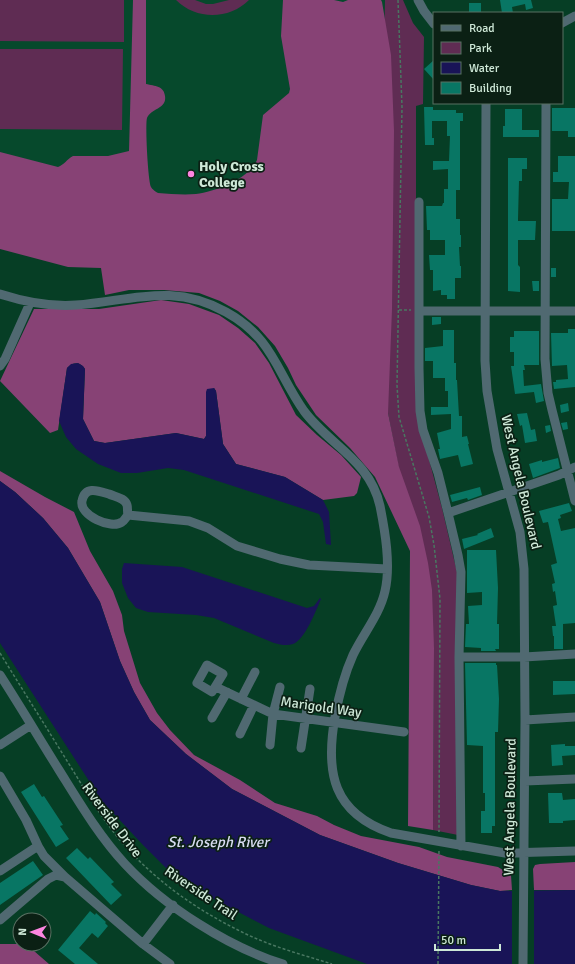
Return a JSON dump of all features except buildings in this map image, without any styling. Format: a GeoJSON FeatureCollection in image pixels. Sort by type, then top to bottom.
{"type":"FeatureCollection","features":[{"type":"Feature","properties":{"kind":"street"},"geometry":{"type":"LineString","coordinates":[[418,0],[433,23]]}},
{"type":"Feature","properties":{"kind":"street"},"geometry":{"type":"LineString","coordinates":[[563,22],[575,16]]}},
{"type":"Feature","properties":{"kind":"street","name":"West Angela Boulevard"},"geometry":{"type":"LineString","coordinates":[[486,104],[485,361],[487,391],[497,449],[520,532],[523,551],[525,720],[523,964]]}},
{"type":"Feature","properties":{"kind":"street"},"geometry":{"type":"LineString","coordinates":[[546,104],[545,359],[548,393],[571,469],[575,502]]}},
{"type":"Feature","properties":{"kind":"street"},"geometry":{"type":"LineString","coordinates":[[419,202],[420,411],[423,430],[438,473],[461,572],[459,657],[460,846]]}},
{"type":"Feature","properties":{"kind":"street"},"geometry":{"type":"LineString","coordinates":[[0,294],[30,303],[73,305],[159,294],[187,297],[213,306],[248,327],[265,345],[304,410],[312,420],[354,459],[368,476],[380,505],[386,543],[387,569],[385,592],[380,607],[362,637],[346,673],[340,692],[334,723],[331,759],[333,776],[339,793],[355,814],[376,828],[391,833],[505,853],[575,852]]}},
{"type":"Feature","properties":{"kind":"street"},"geometry":{"type":"LineString","coordinates":[[0,366],[5,359],[30,303]]}},
{"type":"Feature","properties":{"kind":"street"},"geometry":{"type":"LineString","coordinates":[[419,311],[575,311]]}},
{"type":"Feature","properties":{"kind":"street"},"geometry":{"type":"LineString","coordinates":[[448,513],[559,475],[571,469]]}},
{"type":"Feature","properties":{"kind":"street"},"geometry":{"type":"LineString","coordinates":[[90,490],[96,490],[122,499],[127,505],[128,515],[122,522],[114,525],[104,523],[84,512],[82,500],[85,494],[90,490]]}},
{"type":"Feature","properties":{"kind":"street"},"geometry":{"type":"LineString","coordinates":[[128,515],[189,521],[208,528],[237,546],[280,559],[309,565],[387,569]]}},
{"type":"Feature","properties":{"kind":"street"},"geometry":{"type":"LineString","coordinates":[[459,657],[524,657],[575,654]]}},
{"type":"Feature","properties":{"kind":"street"},"geometry":{"type":"LineString","coordinates":[[241,699],[256,672]]}},
{"type":"Feature","properties":{"kind":"street","name":"Riverside Drive"},"geometry":{"type":"LineString","coordinates":[[0,674],[90,819],[126,864],[173,905],[233,944],[282,964]]}},
{"type":"Feature","properties":{"kind":"street","name":"Marigold Way"},"geometry":{"type":"LineString","coordinates":[[216,687],[273,714],[404,732]]}},
{"type":"Feature","properties":{"kind":"street"},"geometry":{"type":"LineString","coordinates":[[270,746],[273,714],[280,687]]}},
{"type":"Feature","properties":{"kind":"street"},"geometry":{"type":"LineString","coordinates":[[301,748],[310,689]]}},
{"type":"Feature","properties":{"kind":"street"},"geometry":{"type":"LineString","coordinates":[[212,718],[227,692]]}},
{"type":"Feature","properties":{"kind":"street"},"geometry":{"type":"LineString","coordinates":[[240,734],[254,705]]}},
{"type":"Feature","properties":{"kind":"street"},"geometry":{"type":"LineString","coordinates":[[525,720],[575,717]]}},
{"type":"Feature","properties":{"kind":"street"},"geometry":{"type":"LineString","coordinates":[[0,745],[31,725]]}},
{"type":"Feature","properties":{"kind":"street"},"geometry":{"type":"LineString","coordinates":[[0,776],[26,820],[44,856],[65,877],[143,944],[170,964]]}},
{"type":"Feature","properties":{"kind":"street"},"geometry":{"type":"LineString","coordinates":[[525,781],[575,779]]}},
{"type":"Feature","properties":{"kind":"street"},"geometry":{"type":"LineString","coordinates":[[0,871],[38,846]]}},
{"type":"Feature","properties":{"kind":"street"},"geometry":{"type":"LineString","coordinates":[[0,920],[48,879],[56,875],[65,877]]}},
{"type":"Feature","properties":{"kind":"street"},"geometry":{"type":"LineString","coordinates":[[143,944],[173,905]]}},
{"type":"Feature","properties":{"kind":"path"},"geometry":{"type":"LineString","coordinates":[[399,310],[419,311]]}},
{"type":"Feature","properties":{"kind":"path","name":"Riverside Trail"},"geometry":{"type":"LineString","coordinates":[[0,653],[98,810],[120,840],[149,870],[168,886],[191,902],[237,930],[284,949],[332,964]]}},
{"type":"Feature","properties":{"kind":"path"},"geometry":{"type":"LineString","coordinates":[[438,964],[439,848]]}},
{"type":"Feature","properties":{"kind":"shaded area","name":"Holy Cross College"},"geometry":{"type":"Polygon","coordinates":[[[0,0],[385,0],[382,134],[299,310],[0,214],[0,0]]]}},
{"type":"Feature","properties":{"kind":"shaded area"},"geometry":{"type":"Polygon","coordinates":[[[133,0],[146,0],[146,84],[161,88],[165,96],[164,104],[152,112],[147,118],[147,152],[151,187],[158,193],[182,194],[204,193],[231,183],[247,173],[257,160],[263,115],[289,93],[290,89],[281,36],[283,0],[334,0],[343,2],[348,0],[381,0],[382,2],[391,55],[394,131],[392,309],[388,413],[399,467],[420,526],[432,590],[434,648],[433,830],[408,826],[410,551],[375,477],[350,448],[316,415],[296,385],[275,346],[258,327],[238,311],[220,301],[199,293],[164,290],[129,290],[105,295],[101,268],[68,267],[0,249],[0,152],[58,167],[73,156],[108,156],[129,151],[133,0]]]}},
{"type":"Feature","properties":{"kind":"shaded area"},"geometry":{"type":"Polygon","coordinates":[[[161,300],[189,304],[219,315],[238,328],[255,343],[269,363],[296,415],[341,455],[361,477],[357,493],[354,496],[323,500],[285,477],[236,464],[223,444],[216,391],[214,388],[206,436],[204,439],[176,433],[105,443],[94,441],[83,419],[85,369],[83,366],[76,363],[67,368],[58,430],[50,433],[0,381],[34,309],[99,309],[161,300]]]}},
{"type":"Feature","properties":{"kind":"shaded area"},"geometry":{"type":"Polygon","coordinates":[[[0,471],[74,512],[90,551],[113,591],[122,615],[124,631],[140,683],[157,713],[170,730],[194,755],[240,780],[275,803],[317,816],[361,836],[419,847],[447,857],[498,867],[511,875],[512,890],[500,891],[471,885],[398,863],[320,835],[232,789],[186,754],[150,720],[134,692],[120,661],[100,602],[68,548],[43,518],[15,492],[0,481],[0,471]]]}},
{"type":"Feature","properties":{"kind":"shaded area"},"geometry":{"type":"Polygon","coordinates":[[[575,862],[575,890],[534,890],[533,869],[535,865],[575,862]]]}},
{"type":"Feature","properties":{"kind":"shaded area"},"geometry":{"type":"Polygon","coordinates":[[[0,944],[12,944],[12,952],[35,952],[49,964],[0,964],[0,944]]]}},
{"type":"Feature","properties":{"kind":"green space"},"geometry":{"type":"Polygon","coordinates":[[[0,0],[124,0],[124,42],[0,41],[0,0]]]}},
{"type":"Feature","properties":{"kind":"green space"},"geometry":{"type":"Polygon","coordinates":[[[176,0],[195,0],[206,4],[213,4],[229,0],[249,0],[241,7],[232,11],[212,15],[193,11],[184,7],[176,0]]]}},
{"type":"Feature","properties":{"kind":"green space"},"geometry":{"type":"Polygon","coordinates":[[[385,0],[403,0],[413,23],[424,37],[423,104],[416,106],[417,415],[442,508],[457,572],[458,835],[433,830],[434,648],[388,413],[377,376],[385,0]]]}},
{"type":"Feature","properties":{"kind":"green space"},"geometry":{"type":"Polygon","coordinates":[[[0,49],[123,49],[122,130],[0,129],[0,49]]]}},
{"type":"Feature","properties":{"kind":"water"},"geometry":{"type":"Polygon","coordinates":[[[78,363],[85,369],[83,419],[94,441],[105,443],[176,433],[204,439],[206,436],[206,392],[207,389],[214,388],[216,391],[223,444],[236,464],[285,477],[323,500],[329,512],[331,545],[326,544],[323,522],[319,514],[184,470],[168,468],[137,473],[121,473],[98,464],[76,449],[66,437],[59,421],[67,368],[71,364],[78,363]]]}},
{"type":"Feature","properties":{"kind":"water","name":"St. Joseph River"},"geometry":{"type":"Polygon","coordinates":[[[0,481],[15,492],[43,518],[68,548],[100,602],[120,661],[134,692],[150,720],[186,754],[232,789],[320,835],[398,863],[471,885],[500,891],[575,890],[575,964],[367,964],[269,928],[179,881],[102,801],[0,643],[0,481]]]}},
{"type":"Feature","properties":{"kind":"water"},"geometry":{"type":"Polygon","coordinates":[[[124,563],[182,567],[307,608],[314,606],[320,598],[321,599],[310,624],[302,637],[293,644],[279,644],[214,618],[196,615],[148,612],[136,608],[128,598],[122,583],[122,569],[124,563]]]}},
{"type":"Feature","properties":{"kind":"pier"},"geometry":{"type":"Polygon","coordinates":[[[512,888],[534,888],[534,964],[512,964],[512,888]]]}},
{"type":"Feature","properties":{"kind":"place","name":"Holy Cross College"},"geometry":{"type":"Point","coordinates":[191,174]}}]}
